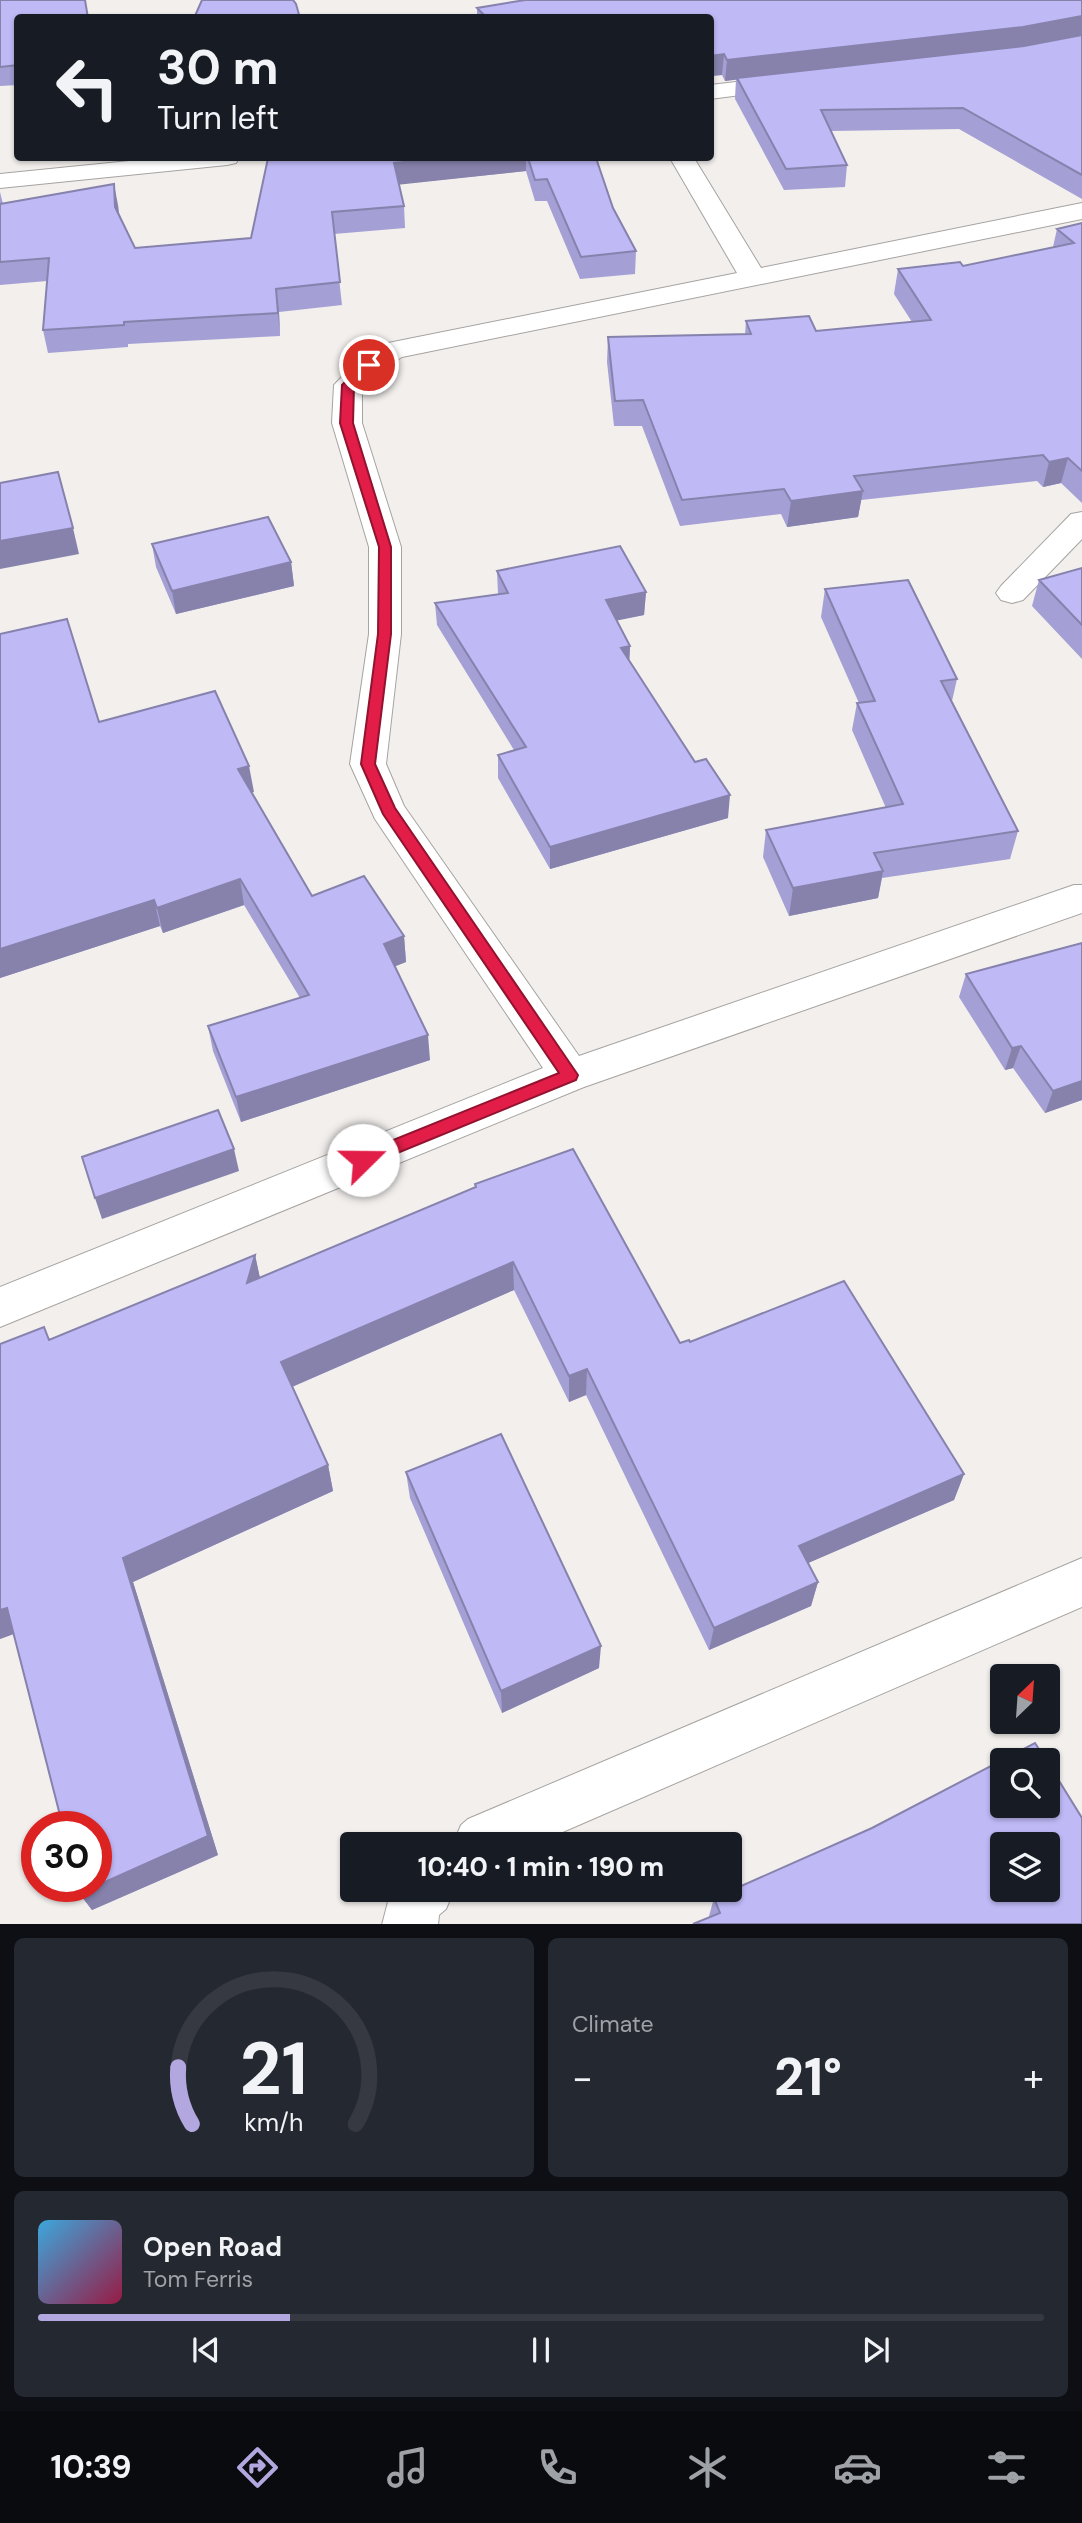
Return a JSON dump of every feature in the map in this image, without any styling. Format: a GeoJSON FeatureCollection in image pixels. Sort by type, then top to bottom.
{"type":"FeatureCollection","features":[{"type":"Feature","properties":{"kind":"street"},"geometry":{"type":"LineString","coordinates":[[714,92],[804,81]]}},
{"type":"Feature","properties":{"kind":"street"},"geometry":{"type":"LineString","coordinates":[[0,181],[197,161]]}},
{"type":"Feature","properties":{"kind":"street"},"geometry":{"type":"LineString","coordinates":[[684,161],[753,277]]}},
{"type":"Feature","properties":{"kind":"street"},"geometry":{"type":"LineString","coordinates":[[570,1075],[388,810],[368,764],[385,634],[385,547],[346,423],[348,385],[369,365],[393,349],[1082,211]]}},
{"type":"Feature","properties":{"kind":"street"},"geometry":{"type":"LineString","coordinates":[[1012,593],[1082,521]]}},
{"type":"Feature","properties":{"kind":"street"},"geometry":{"type":"LineString","coordinates":[[0,1307],[570,1075],[1074,899],[1082,899]]}},
{"type":"Feature","properties":{"kind":"street"},"geometry":{"type":"LineString","coordinates":[[501,1832],[1082,1582]]}},
{"type":"Feature","properties":{"kind":"street"},"geometry":{"type":"LineString","coordinates":[[410,1924],[414,1902]]}},
{"type":"Feature","properties":{"kind":"building"},"geometry":{"type":"Polygon","coordinates":[[[0,0],[85,0],[87,14],[14,14],[14,65],[0,67],[0,0]]]}},
{"type":"Feature","properties":{"kind":"building"},"geometry":{"type":"Polygon","coordinates":[[[202,0],[293,0],[299,14],[196,14],[202,0]]]}},
{"type":"Feature","properties":{"kind":"building"},"geometry":{"type":"Polygon","coordinates":[[[525,0],[1082,0],[1082,16],[1023,27],[727,60],[724,54],[714,55],[714,14],[483,14],[477,8],[525,0]]]}},
{"type":"Feature","properties":{"kind":"building"},"geometry":{"type":"Polygon","coordinates":[[[1082,35],[1082,175],[963,108],[821,110],[847,165],[786,169],[737,78],[1024,46],[1082,35]]]}},
{"type":"Feature","properties":{"kind":"building"},"geometry":{"type":"Polygon","coordinates":[[[267,161],[416,161],[394,163],[404,206],[332,212],[340,282],[276,289],[278,313],[124,322],[124,325],[43,330],[49,258],[0,262],[0,204],[114,184],[115,207],[135,248],[251,238],[267,161]]]}},
{"type":"Feature","properties":{"kind":"building"},"geometry":{"type":"Polygon","coordinates":[[[529,161],[597,161],[613,208],[636,251],[581,257],[547,179],[535,180],[529,161]]]}},
{"type":"Feature","properties":{"kind":"building"},"geometry":{"type":"Polygon","coordinates":[[[1082,223],[1082,471],[1068,458],[1049,462],[1043,455],[854,476],[863,491],[791,501],[784,489],[682,500],[643,400],[615,401],[608,337],[751,334],[746,321],[809,316],[816,331],[931,320],[898,269],[960,262],[963,266],[1074,243],[1057,229],[1082,223]]]}},
{"type":"Feature","properties":{"kind":"building"},"geometry":{"type":"Polygon","coordinates":[[[58,472],[73,528],[0,541],[0,483],[58,472]]]}},
{"type":"Feature","properties":{"kind":"building"},"geometry":{"type":"Polygon","coordinates":[[[268,517],[291,562],[172,591],[152,544],[268,517]]]}},
{"type":"Feature","properties":{"kind":"building"},"geometry":{"type":"Polygon","coordinates":[[[620,546],[646,592],[606,600],[630,646],[621,648],[695,762],[706,759],[730,795],[550,847],[498,755],[526,747],[435,603],[508,593],[497,571],[620,546]]]}},
{"type":"Feature","properties":{"kind":"building"},"geometry":{"type":"Polygon","coordinates":[[[1082,568],[1082,625],[1039,580],[1082,568]]]}},
{"type":"Feature","properties":{"kind":"building"},"geometry":{"type":"Polygon","coordinates":[[[908,580],[957,679],[941,681],[1018,831],[874,853],[883,871],[793,888],[766,830],[903,804],[857,703],[875,701],[825,589],[908,580]]]}},
{"type":"Feature","properties":{"kind":"building"},"geometry":{"type":"Polygon","coordinates":[[[67,619],[99,722],[215,691],[249,766],[238,769],[312,896],[364,876],[404,936],[384,944],[428,1035],[236,1097],[208,1026],[309,995],[240,879],[157,908],[154,900],[0,949],[0,634],[67,619]]]}},
{"type":"Feature","properties":{"kind":"building"},"geometry":{"type":"Polygon","coordinates":[[[1082,943],[1082,1081],[1053,1091],[1021,1046],[1012,1048],[966,974],[1082,943]]]}},
{"type":"Feature","properties":{"kind":"building"},"geometry":{"type":"Polygon","coordinates":[[[218,1110],[234,1149],[95,1198],[82,1157],[218,1110]]]}},
{"type":"Feature","properties":{"kind":"building"},"geometry":{"type":"Polygon","coordinates":[[[573,1149],[680,1343],[690,1342],[844,1281],[964,1474],[799,1546],[818,1582],[714,1628],[587,1369],[569,1376],[513,1262],[281,1362],[328,1465],[123,1558],[208,1836],[112,1879],[112,1811],[59,1811],[7,1608],[0,1610],[0,1344],[44,1327],[49,1340],[255,1255],[247,1283],[476,1187],[475,1184],[573,1149]]]}},
{"type":"Feature","properties":{"kind":"building"},"geometry":{"type":"Polygon","coordinates":[[[501,1434],[601,1646],[501,1691],[406,1472],[501,1434]]]}},
{"type":"Feature","properties":{"kind":"building"},"geometry":{"type":"Polygon","coordinates":[[[1035,1743],[1038,1748],[1025,1748],[1035,1743]]]}},
{"type":"Feature","properties":{"kind":"building"},"geometry":{"type":"Polygon","coordinates":[[[990,1766],[990,1818],[1060,1818],[1060,1782],[1082,1818],[1082,1924],[693,1924],[720,1913],[716,1902],[742,1902],[742,1886],[872,1828],[990,1766]]]}},
{"type":"Feature","properties":{"kind":"route"},"geometry":{"type":"LineString","coordinates":[[363,1160],[570,1075],[388,810],[368,764],[385,634],[385,547],[369,488],[346,423],[348,385],[369,365]]}}]}
